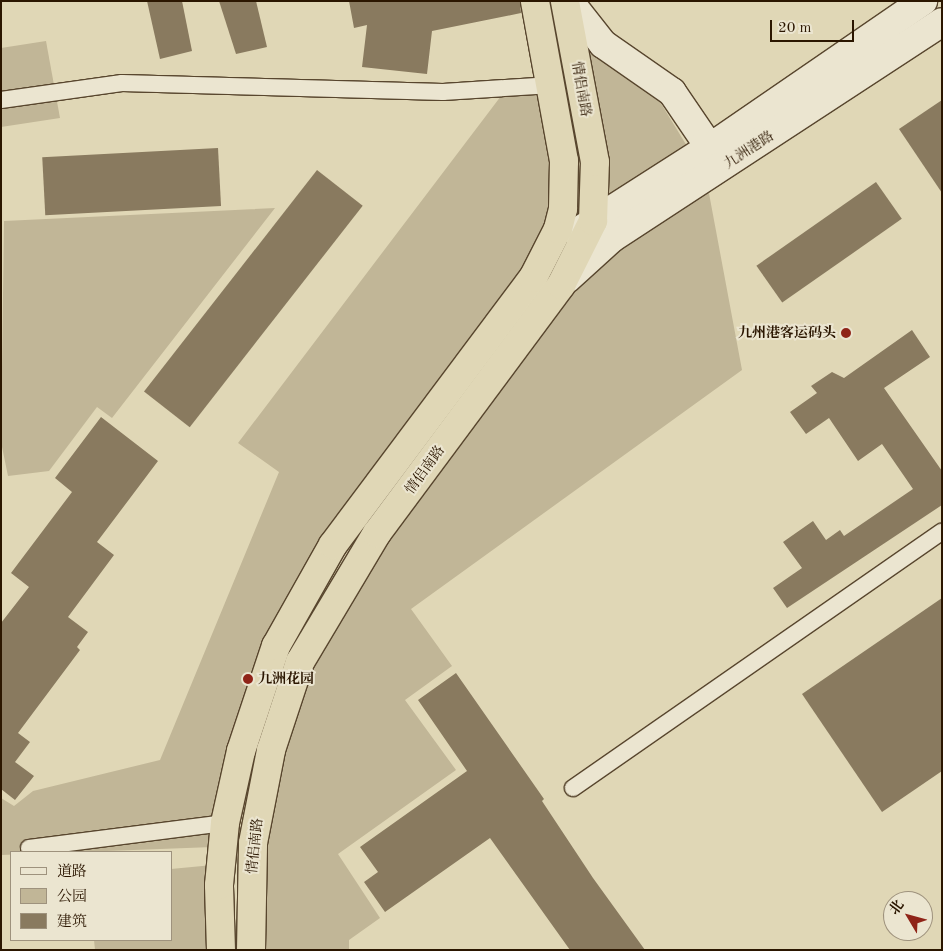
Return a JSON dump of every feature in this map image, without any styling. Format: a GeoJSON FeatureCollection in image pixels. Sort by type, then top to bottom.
{"type":"FeatureCollection","features":[{"type":"Feature","properties":{"kind":"highway","name":"情侣南路"},"geometry":{"type":"LineString","coordinates":[[221,950],[219,885],[226,823],[258,693],[300,598],[333,545],[549,252],[562,209],[564,185],[552,84],[535,1]]}},
{"type":"Feature","properties":{"kind":"highway","name":"情侣南路"},"geometry":{"type":"LineString","coordinates":[[251,950],[253,843],[271,750],[300,662],[377,534],[561,285],[593,221],[595,162],[565,1]]}},
{"type":"Feature","properties":{"kind":"street"},"geometry":{"type":"LineString","coordinates":[[569,1],[603,44],[672,92],[706,142],[718,142]]}},
{"type":"Feature","properties":{"kind":"street","name":"九洲港路"},"geometry":{"type":"LineString","coordinates":[[549,252],[593,221],[718,142],[923,1]]}},
{"type":"Feature","properties":{"kind":"street","name":"九洲港路"},"geometry":{"type":"LineString","coordinates":[[561,285],[612,238],[942,22]]}},
{"type":"Feature","properties":{"kind":"lane"},"geometry":{"type":"LineString","coordinates":[[1,100],[122,83],[443,92],[552,84]]}},
{"type":"Feature","properties":{"kind":"lane"},"geometry":{"type":"LineString","coordinates":[[573,788],[942,532]]}},
{"type":"Feature","properties":{"kind":"lane"},"geometry":{"type":"LineString","coordinates":[[29,848],[226,823]]}},
{"type":"Feature","properties":{"kind":"green space"},"geometry":{"type":"Polygon","coordinates":[[[46,41],[60,118],[1,127],[1,48],[46,41]]]}},
{"type":"Feature","properties":{"kind":"green space"},"geometry":{"type":"Polygon","coordinates":[[[585,44],[654,92],[690,151],[601,207],[585,44]]]}},
{"type":"Feature","properties":{"kind":"green space"},"geometry":{"type":"Polygon","coordinates":[[[546,93],[558,180],[543,244],[335,528],[213,847],[107,851],[10,851],[10,855],[1,855],[1,798],[14,806],[33,791],[160,760],[279,472],[238,443],[501,96],[546,93]]]}},
{"type":"Feature","properties":{"kind":"green space"},"geometry":{"type":"Polygon","coordinates":[[[708,188],[742,370],[411,609],[452,666],[405,700],[456,770],[338,854],[380,918],[349,940],[349,950],[261,950],[261,835],[307,663],[383,537],[567,286],[708,188]]]}},
{"type":"Feature","properties":{"kind":"green space"},"geometry":{"type":"Polygon","coordinates":[[[275,208],[112,418],[97,407],[49,471],[8,476],[1,442],[4,221],[275,208]]]}},
{"type":"Feature","properties":{"kind":"green space"},"geometry":{"type":"Polygon","coordinates":[[[213,865],[210,950],[95,950],[94,941],[172,941],[172,869],[213,865]]]}},
{"type":"Feature","properties":{"kind":"building"},"geometry":{"type":"Polygon","coordinates":[[[147,1],[182,1],[192,51],[160,59],[147,1]]]}},
{"type":"Feature","properties":{"kind":"building"},"geometry":{"type":"Polygon","coordinates":[[[219,1],[256,1],[267,47],[236,54],[219,1]]]}},
{"type":"Feature","properties":{"kind":"building"},"geometry":{"type":"Polygon","coordinates":[[[349,1],[520,1],[521,13],[432,31],[427,74],[362,67],[367,25],[354,28],[349,1]]]}},
{"type":"Feature","properties":{"kind":"building"},"geometry":{"type":"Polygon","coordinates":[[[942,100],[942,193],[899,129],[942,100]]]}},
{"type":"Feature","properties":{"kind":"building"},"geometry":{"type":"Polygon","coordinates":[[[218,148],[221,206],[45,215],[42,157],[218,148]]]}},
{"type":"Feature","properties":{"kind":"building"},"geometry":{"type":"Polygon","coordinates":[[[317,170],[363,206],[190,427],[144,391],[317,170]]]}},
{"type":"Feature","properties":{"kind":"building"},"geometry":{"type":"Polygon","coordinates":[[[876,182],[902,219],[782,303],[756,266],[876,182]]]}},
{"type":"Feature","properties":{"kind":"building"},"geometry":{"type":"Polygon","coordinates":[[[912,330],[930,357],[884,388],[942,471],[942,505],[787,608],[773,588],[802,568],[783,542],[813,521],[826,540],[840,530],[844,536],[913,489],[882,444],[858,461],[829,418],[806,434],[790,412],[817,393],[811,386],[832,372],[844,378],[912,330]]]}},
{"type":"Feature","properties":{"kind":"building"},"geometry":{"type":"Polygon","coordinates":[[[101,417],[158,461],[97,542],[114,555],[68,617],[88,632],[77,647],[80,650],[18,733],[30,742],[15,762],[34,776],[15,800],[1,789],[1,623],[29,587],[11,573],[72,492],[55,478],[101,417]]]}},
{"type":"Feature","properties":{"kind":"building"},"geometry":{"type":"Polygon","coordinates":[[[942,598],[942,771],[882,812],[802,694],[942,598]]]}},
{"type":"Feature","properties":{"kind":"building"},"geometry":{"type":"Polygon","coordinates":[[[456,673],[544,799],[542,801],[593,878],[645,950],[570,950],[490,838],[385,912],[364,882],[378,872],[360,847],[467,771],[418,700],[456,673]]]}},
{"type":"Feature","properties":{"kind":"place","name":"九州港客运码头"},"geometry":{"type":"Point","coordinates":[846,333]}},
{"type":"Feature","properties":{"kind":"place","name":"九洲花园"},"geometry":{"type":"Point","coordinates":[248,679]}}]}
